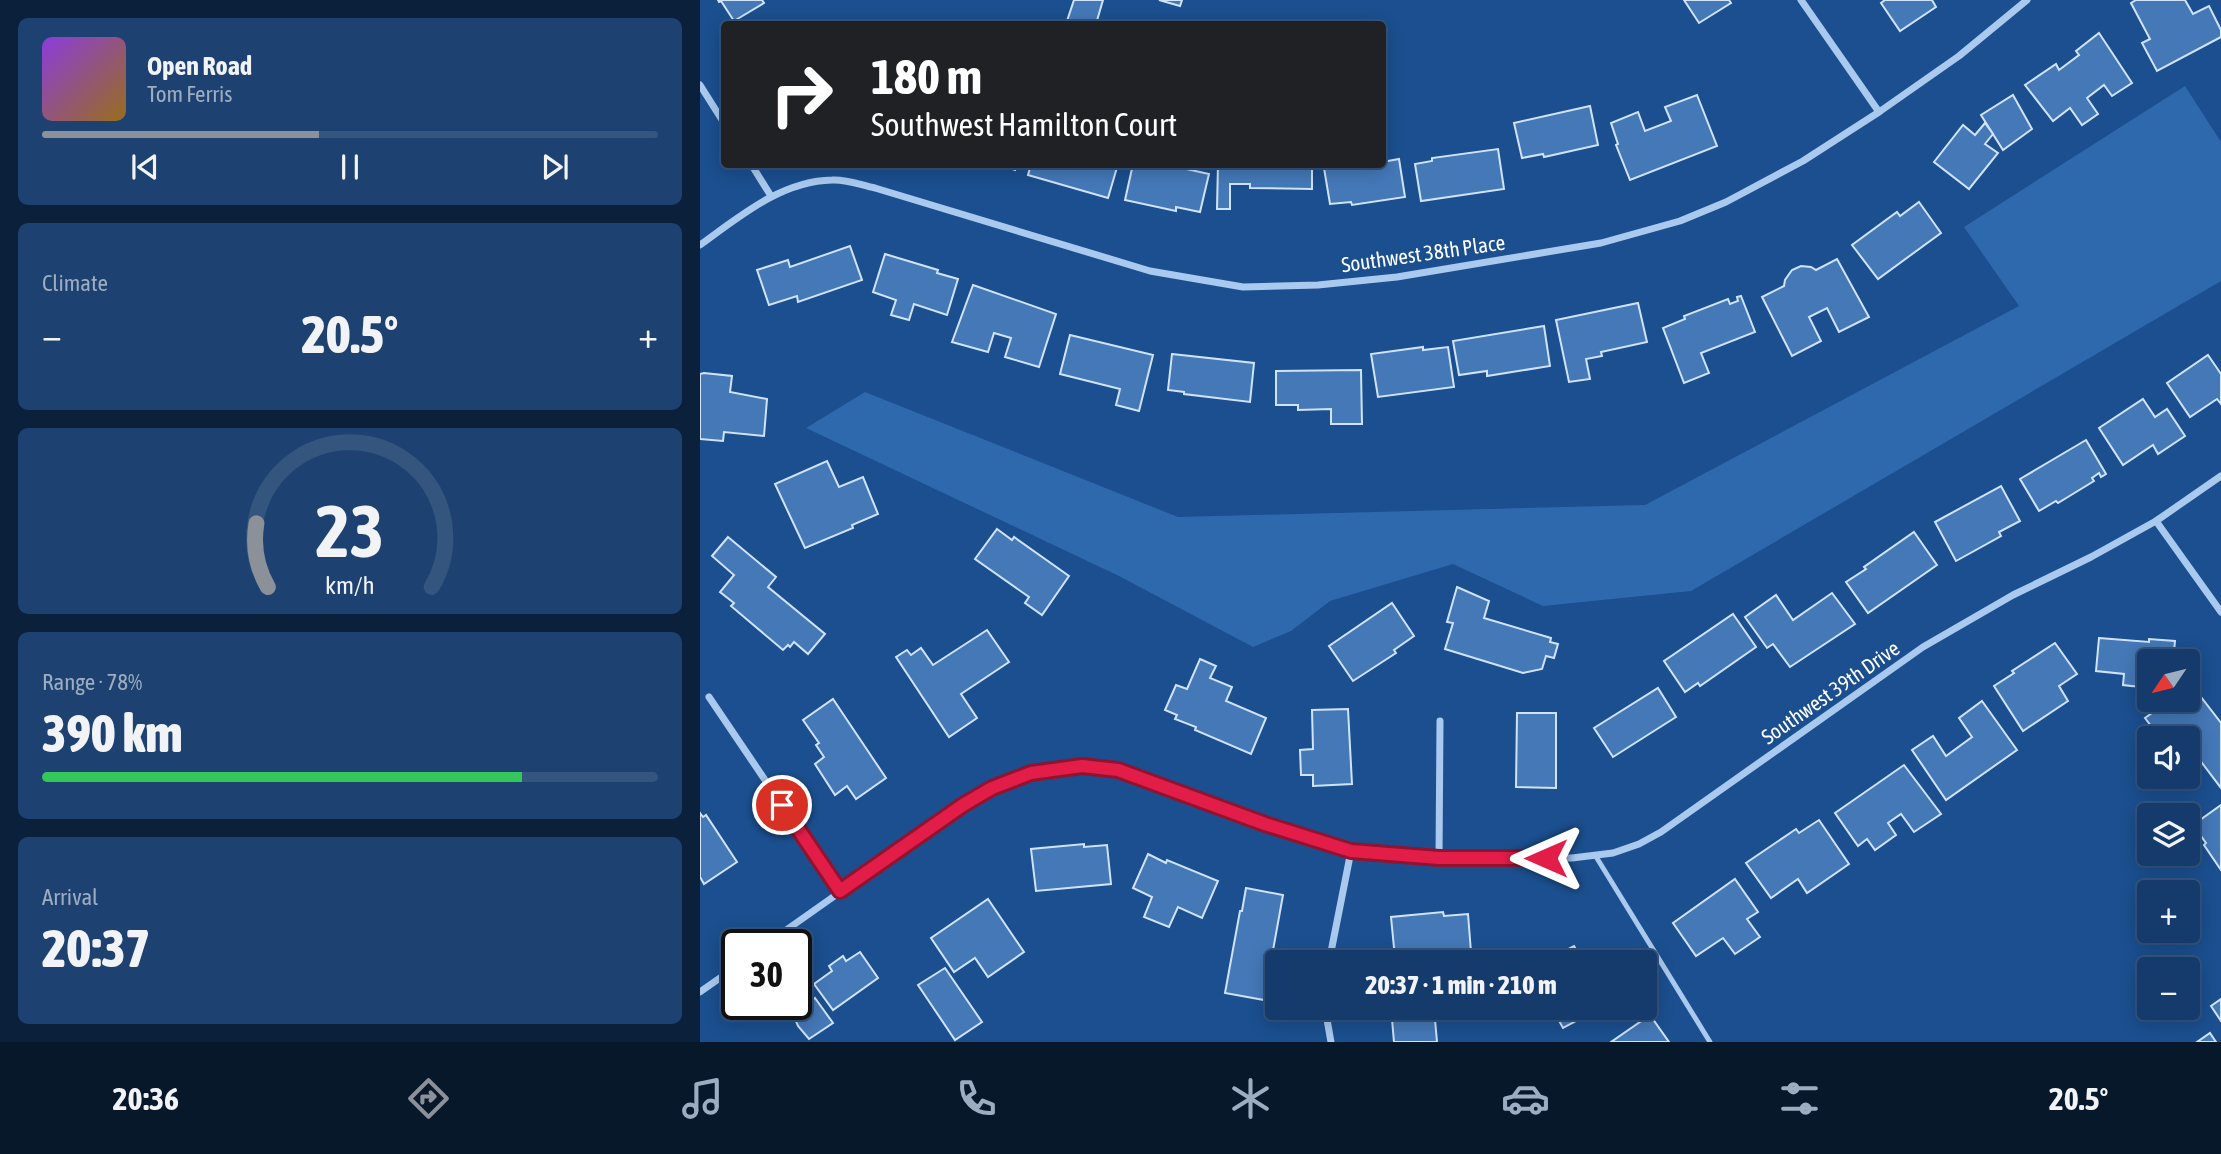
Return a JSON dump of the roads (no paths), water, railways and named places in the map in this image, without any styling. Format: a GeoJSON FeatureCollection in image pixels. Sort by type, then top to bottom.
{"type":"FeatureCollection","features":[{"type":"Feature","properties":{"kind":"street"},"geometry":{"type":"LineString","coordinates":[[1801,0],[1879,112]]}},
{"type":"Feature","properties":{"kind":"street","name":"Southwest 38th Place"},"geometry":{"type":"LineString","coordinates":[[700,245],[771,196],[812,182],[832,180],[848,182],[1150,271],[1243,287],[1318,285],[1397,276],[1601,243],[1680,220],[1758,186],[1803,161],[1959,56],[2026,0]]}},
{"type":"Feature","properties":{"kind":"street"},"geometry":{"type":"LineString","coordinates":[[700,85],[721,118]]}},
{"type":"Feature","properties":{"kind":"street"},"geometry":{"type":"LineString","coordinates":[[754,168],[771,196]]}},
{"type":"Feature","properties":{"kind":"street","name":"Southwest 39th Drive"},"geometry":{"type":"LineString","coordinates":[[787,929],[963,805],[992,788],[1031,773],[1082,766],[1118,770],[1265,824],[1351,851],[1439,858],[1572,858],[1613,853],[1639,844],[1661,832],[1923,647],[2013,595],[2156,521],[2221,475]]}},
{"type":"Feature","properties":{"kind":"street"},"geometry":{"type":"LineString","coordinates":[[2156,521],[2221,612]]}},
{"type":"Feature","properties":{"kind":"street"},"geometry":{"type":"LineString","coordinates":[[709,697],[840,891]]}},
{"type":"Feature","properties":{"kind":"street"},"geometry":{"type":"LineString","coordinates":[[1439,858],[1440,722]]}},
{"type":"Feature","properties":{"kind":"street"},"geometry":{"type":"LineString","coordinates":[[1331,950],[1351,851]]}},
{"type":"Feature","properties":{"kind":"street"},"geometry":{"type":"LineString","coordinates":[[700,992],[721,977]]}},
{"type":"Feature","properties":{"kind":"street"},"geometry":{"type":"LineString","coordinates":[[1327,1020],[1331,1042]]}},
{"type":"Feature","properties":{"kind":"lane"},"geometry":{"type":"LineString","coordinates":[[1595,855],[1710,1042]]}}]}
